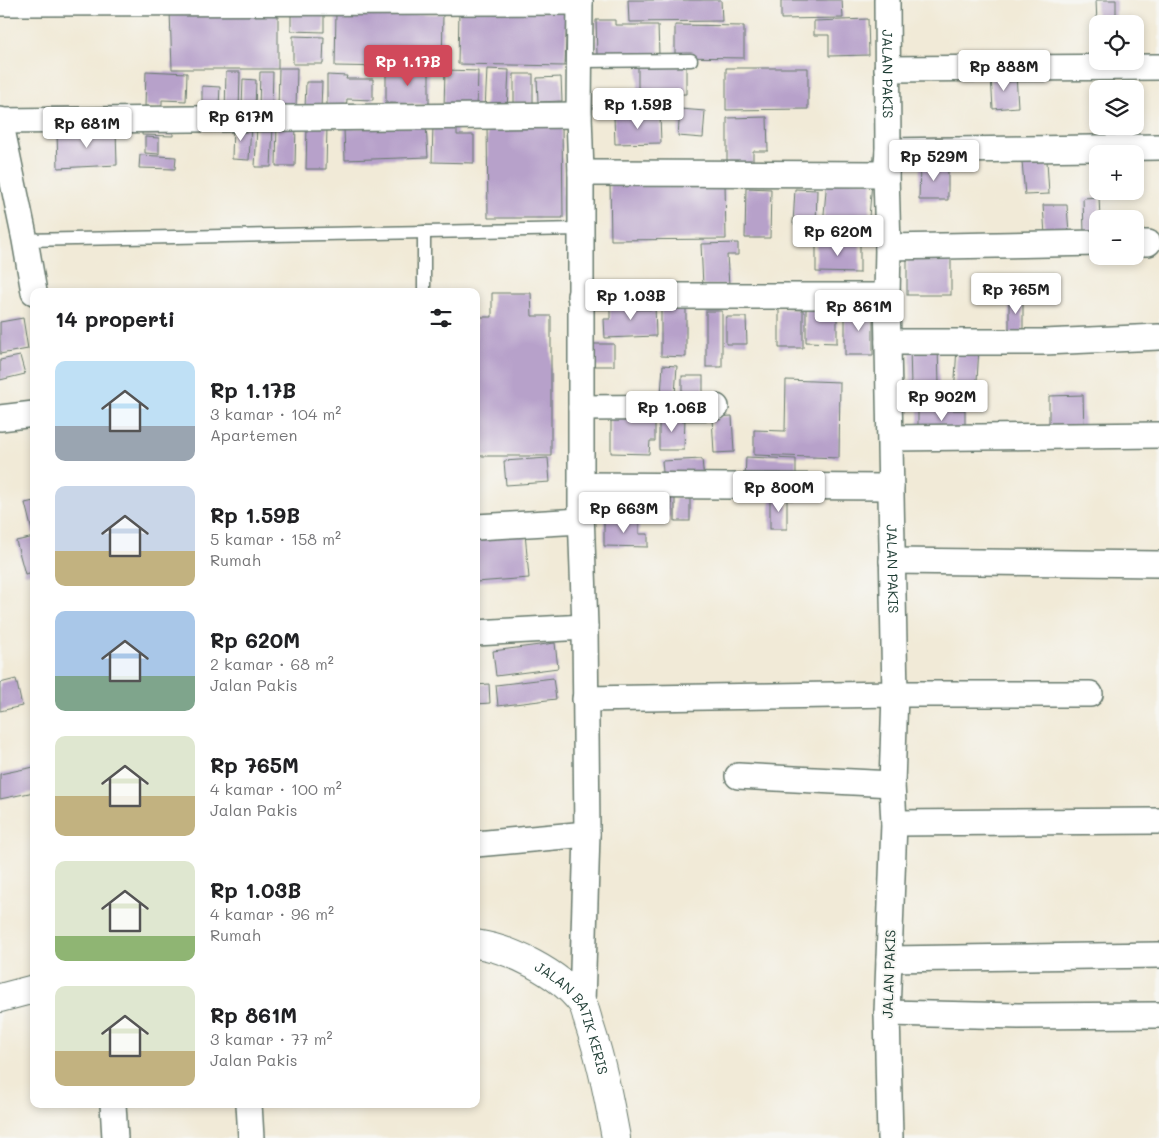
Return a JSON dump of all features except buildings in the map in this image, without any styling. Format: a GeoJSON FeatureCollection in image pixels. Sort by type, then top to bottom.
{"type":"FeatureCollection","features":[{"type":"Feature","properties":{"kind":"street","name":"JALAN PAKIS"},"geometry":{"type":"LineString","coordinates":[[887,0],[887,296],[895,694],[892,784],[894,823],[887,1013],[890,1138]]}},
{"type":"Feature","properties":{"kind":"street"},"geometry":{"type":"LineString","coordinates":[[0,3],[580,1],[581,521],[585,627],[587,834],[582,1002]]}},
{"type":"Feature","properties":{"kind":"street"},"geometry":{"type":"LineString","coordinates":[[887,69],[1159,67]]}},
{"type":"Feature","properties":{"kind":"street"},"geometry":{"type":"LineString","coordinates":[[33,288],[0,120],[579,115]]}},
{"type":"Feature","properties":{"kind":"street"},"geometry":{"type":"LineString","coordinates":[[581,173],[887,162],[1159,147]]}},
{"type":"Feature","properties":{"kind":"street"},"geometry":{"type":"LineString","coordinates":[[888,247],[1089,244]]}},
{"type":"Feature","properties":{"kind":"street"},"geometry":{"type":"LineString","coordinates":[[580,296],[887,296]]}},
{"type":"Feature","properties":{"kind":"street"},"geometry":{"type":"LineString","coordinates":[[888,342],[1044,342],[1159,337]]}},
{"type":"Feature","properties":{"kind":"street"},"geometry":{"type":"LineString","coordinates":[[581,408],[716,407]]}},
{"type":"Feature","properties":{"kind":"street"},"geometry":{"type":"LineString","coordinates":[[0,418],[30,414]]}},
{"type":"Feature","properties":{"kind":"street"},"geometry":{"type":"LineString","coordinates":[[890,438],[1159,435]]}},
{"type":"Feature","properties":{"kind":"street"},"geometry":{"type":"LineString","coordinates":[[581,485],[891,487]]}},
{"type":"Feature","properties":{"kind":"street"},"geometry":{"type":"LineString","coordinates":[[480,527],[581,521]]}},
{"type":"Feature","properties":{"kind":"street"},"geometry":{"type":"LineString","coordinates":[[892,561],[1159,564]]}},
{"type":"Feature","properties":{"kind":"street"},"geometry":{"type":"LineString","coordinates":[[480,633],[585,627]]}},
{"type":"Feature","properties":{"kind":"street"},"geometry":{"type":"LineString","coordinates":[[585,698],[895,694],[1090,694]]}},
{"type":"Feature","properties":{"kind":"street"},"geometry":{"type":"LineString","coordinates":[[738,776],[892,784]]}},
{"type":"Feature","properties":{"kind":"street"},"geometry":{"type":"LineString","coordinates":[[894,823],[1159,820]]}},
{"type":"Feature","properties":{"kind":"street"},"geometry":{"type":"LineString","coordinates":[[480,844],[587,834]]}},
{"type":"Feature","properties":{"kind":"street","name":"JALAN BATIK KERIS"},"geometry":{"type":"LineString","coordinates":[[480,945],[495,947],[535,964],[563,984],[582,1002],[607,1086],[616,1138]]}},
{"type":"Feature","properties":{"kind":"street"},"geometry":{"type":"LineString","coordinates":[[889,959],[1159,955]]}},
{"type":"Feature","properties":{"kind":"street"},"geometry":{"type":"LineString","coordinates":[[0,998],[30,990]]}},
{"type":"Feature","properties":{"kind":"street"},"geometry":{"type":"LineString","coordinates":[[887,1013],[1018,1016],[1159,1015]]}},
{"type":"Feature","properties":{"kind":"street"},"geometry":{"type":"LineString","coordinates":[[113,1108],[115,1138]]}},
{"type":"Feature","properties":{"kind":"street"},"geometry":{"type":"LineString","coordinates":[[249,1108],[252,1138]]}},
{"type":"Feature","properties":{"kind":"lane"},"geometry":{"type":"LineString","coordinates":[[579,61],[691,60]]}},
{"type":"Feature","properties":{"kind":"lane"},"geometry":{"type":"LineString","coordinates":[[25,240],[580,229]]}},
{"type":"Feature","properties":{"kind":"lane"},"geometry":{"type":"LineString","coordinates":[[424,232],[424,288]]}}]}
